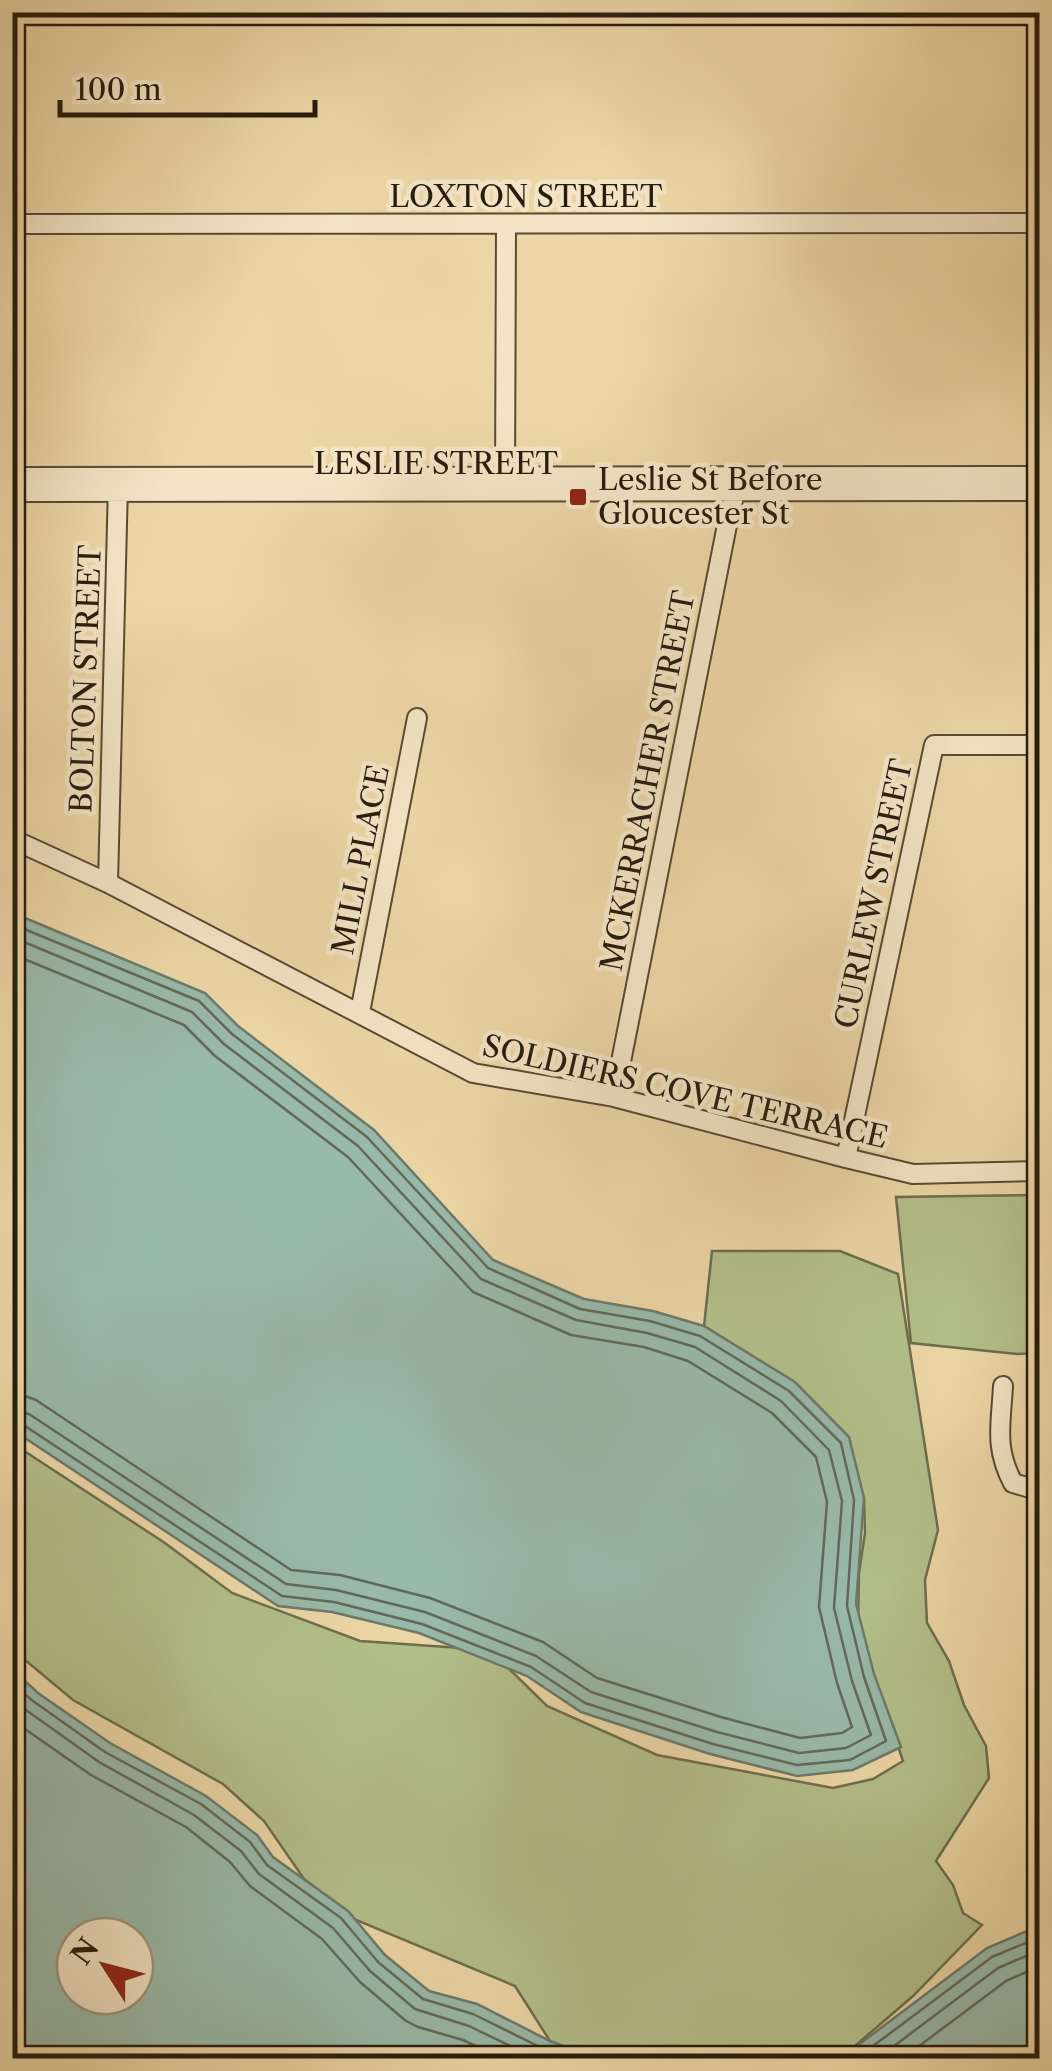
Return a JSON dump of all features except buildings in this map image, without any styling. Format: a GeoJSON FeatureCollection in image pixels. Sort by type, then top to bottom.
{"type":"FeatureCollection","features":[{"type":"Feature","properties":{"kind":"street","name":"LOXTON STREET"},"geometry":{"type":"LineString","coordinates":[[12,224],[1040,223]]}},
{"type":"Feature","properties":{"kind":"street"},"geometry":{"type":"LineString","coordinates":[[505,484],[506,225]]}},
{"type":"Feature","properties":{"kind":"street","name":"LESLIE STREET"},"geometry":{"type":"LineString","coordinates":[[738,484],[1040,476]]}},
{"type":"Feature","properties":{"kind":"street","name":"LESLIE STREET"},"geometry":{"type":"LineString","coordinates":[[12,477],[118,484],[738,484],[1040,490]]}},
{"type":"Feature","properties":{"kind":"street","name":"LESLIE STREET"},"geometry":{"type":"LineString","coordinates":[[12,492],[118,484]]}},
{"type":"Feature","properties":{"kind":"street","name":"BOLTON STREET"},"geometry":{"type":"LineString","coordinates":[[108,883],[118,484]]}},
{"type":"Feature","properties":{"kind":"street","name":"MCKERRACHER STREET"},"geometry":{"type":"LineString","coordinates":[[614,1096],[738,484]]}},
{"type":"Feature","properties":{"kind":"street","name":"MILL PLACE"},"geometry":{"type":"LineString","coordinates":[[360,1012],[417,718]]}},
{"type":"Feature","properties":{"kind":"street","name":"CURLEW STREET"},"geometry":{"type":"LineString","coordinates":[[846,1158],[934,745],[1040,744]]}},
{"type":"Feature","properties":{"kind":"street","name":"SOLDIERS COVE TERRACE"},"geometry":{"type":"LineString","coordinates":[[12,840],[108,883],[473,1073],[614,1096],[913,1174],[1040,1171]]}},
{"type":"Feature","properties":{"kind":"street"},"geometry":{"type":"LineString","coordinates":[[1003,1386],[1000,1449],[1005,1466],[1013,1482],[1040,1491]]}},
{"type":"Feature","properties":{"kind":"green space"},"geometry":{"type":"Polygon","coordinates":[[[1039,1195],[1039,1353],[911,1343],[896,1197],[1039,1195]]]}},
{"type":"Feature","properties":{"kind":"green space"},"geometry":{"type":"Polygon","coordinates":[[[712,1251],[840,1251],[898,1274],[938,1530],[925,1580],[927,1623],[949,1661],[964,1705],[986,1746],[989,1778],[936,1861],[953,1885],[963,1913],[982,1925],[913,1996],[841,2058],[570,2058],[550,2041],[515,1986],[356,1920],[304,1879],[264,1821],[223,1784],[73,1700],[13,1650],[12,1443],[165,1543],[232,1593],[360,1641],[490,1650],[547,1706],[657,1755],[833,1788],[873,1779],[903,1761],[858,1628],[864,1498],[777,1372],[704,1326],[712,1251]]]}},
{"type":"Feature","properties":{"kind":"water"},"geometry":{"type":"Polygon","coordinates":[[[13,913],[205,993],[238,1026],[374,1130],[493,1260],[584,1299],[653,1311],[704,1326],[795,1382],[849,1437],[864,1498],[856,1604],[874,1674],[901,1747],[853,1770],[797,1776],[710,1754],[581,1712],[527,1676],[419,1633],[332,1612],[278,1606],[13,1430],[13,913]]]}},
{"type":"Feature","properties":{"kind":"water"},"geometry":{"type":"Polygon","coordinates":[[[13,1670],[38,1693],[110,1743],[206,1796],[257,1835],[273,1857],[348,1911],[385,1955],[429,1991],[477,2004],[592,2058],[13,2058],[13,1670]]]}},
{"type":"Feature","properties":{"kind":"water"},"geometry":{"type":"Polygon","coordinates":[[[1039,1926],[1039,2058],[841,2058],[987,1948],[1039,1926]]]}},
{"type":"Feature","properties":{"kind":"place","name":"Leslie St Before Gloucester St"},"geometry":{"type":"Point","coordinates":[578,497]}}]}
